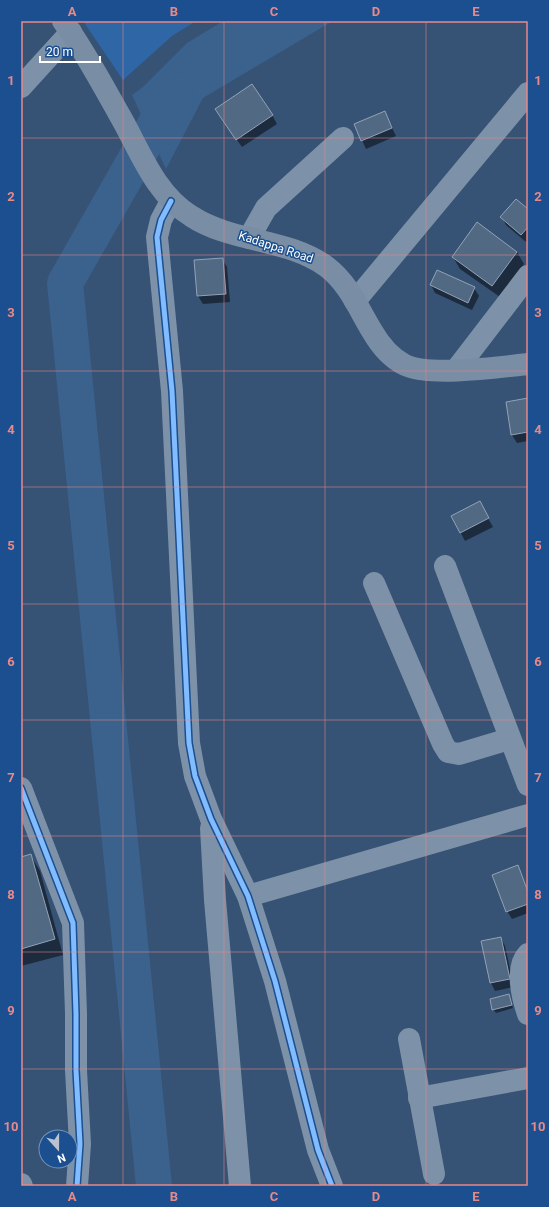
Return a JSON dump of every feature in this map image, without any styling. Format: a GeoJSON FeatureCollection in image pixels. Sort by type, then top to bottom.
{"type":"FeatureCollection","features":[{"type":"Feature","properties":{"kind":"main road","name":"Kadappa Road"},"geometry":{"type":"LineString","coordinates":[[67,27],[119,113],[157,184],[172,201],[191,217],[217,228],[313,257],[332,271],[350,290],[355,301],[385,350],[406,365],[430,371],[492,368],[528,364]]}},
{"type":"Feature","properties":{"kind":"street"},"geometry":{"type":"LineString","coordinates":[[21,86],[67,27]]}},
{"type":"Feature","properties":{"kind":"street"},"geometry":{"type":"LineString","coordinates":[[355,301],[528,93]]}},
{"type":"Feature","properties":{"kind":"street"},"geometry":{"type":"LineString","coordinates":[[249,238],[266,208],[343,138]]}},
{"type":"Feature","properties":{"kind":"street"},"geometry":{"type":"LineString","coordinates":[[172,201],[161,220],[157,237],[172,399],[189,743],[195,776],[211,819],[248,896],[275,981],[318,1150],[332,1186]]}},
{"type":"Feature","properties":{"kind":"street"},"geometry":{"type":"LineString","coordinates":[[456,370],[528,276]]}},
{"type":"Feature","properties":{"kind":"street"},"geometry":{"type":"LineString","coordinates":[[445,566],[509,739],[528,785]]}},
{"type":"Feature","properties":{"kind":"street"},"geometry":{"type":"LineString","coordinates":[[374,583],[443,744],[448,752],[458,754],[509,739]]}},
{"type":"Feature","properties":{"kind":"street"},"geometry":{"type":"LineString","coordinates":[[21,788],[73,923],[76,1070],[80,1144],[77,1186]]}},
{"type":"Feature","properties":{"kind":"street"},"geometry":{"type":"LineString","coordinates":[[248,896],[528,815]]}},
{"type":"Feature","properties":{"kind":"street"},"geometry":{"type":"LineString","coordinates":[[211,819],[215,900],[240,1186]]}},
{"type":"Feature","properties":{"kind":"street"},"geometry":{"type":"LineString","coordinates":[[528,954],[522,960],[519,972],[528,1014]]}},
{"type":"Feature","properties":{"kind":"street"},"geometry":{"type":"LineString","coordinates":[[408,1039],[434,1174]]}},
{"type":"Feature","properties":{"kind":"street"},"geometry":{"type":"LineString","coordinates":[[419,1098],[528,1078]]}},
{"type":"Feature","properties":{"kind":"shaded area"},"geometry":{"type":"Polygon","coordinates":[[[83,21],[196,21],[172,36],[123,80],[83,21]]]}},
{"type":"Feature","properties":{"kind":"shaded area"},"geometry":{"type":"Polygon","coordinates":[[[223,21],[333,21],[203,98],[166,169],[132,95],[144,86],[187,43],[223,21]]]}},
{"type":"Feature","properties":{"kind":"building"},"geometry":{"type":"Polygon","coordinates":[[[252,84],[273,115],[236,140],[215,109],[252,84]]]}},
{"type":"Feature","properties":{"kind":"building"},"geometry":{"type":"Polygon","coordinates":[[[385,111],[392,128],[361,141],[354,124],[385,111]]]}},
{"type":"Feature","properties":{"kind":"building"},"geometry":{"type":"Polygon","coordinates":[[[516,199],[528,209],[528,227],[521,235],[500,217],[516,199]]]}},
{"type":"Feature","properties":{"kind":"building"},"geometry":{"type":"Polygon","coordinates":[[[477,222],[517,252],[492,286],[452,257],[477,222]]]}},
{"type":"Feature","properties":{"kind":"building"},"geometry":{"type":"Polygon","coordinates":[[[223,258],[226,294],[197,296],[194,260],[223,258]]]}},
{"type":"Feature","properties":{"kind":"building"},"geometry":{"type":"Polygon","coordinates":[[[437,270],[475,287],[468,303],[430,285],[437,270]]]}},
{"type":"Feature","properties":{"kind":"building"},"geometry":{"type":"Polygon","coordinates":[[[528,398],[528,432],[511,435],[506,402],[528,398]]]}},
{"type":"Feature","properties":{"kind":"building"},"geometry":{"type":"Polygon","coordinates":[[[480,501],[489,518],[460,533],[451,516],[480,501]]]}},
{"type":"Feature","properties":{"kind":"building"},"geometry":{"type":"Polygon","coordinates":[[[31,854],[55,939],[21,949],[21,857],[31,854]]]}},
{"type":"Feature","properties":{"kind":"building"},"geometry":{"type":"Polygon","coordinates":[[[518,865],[528,892],[528,904],[506,912],[492,875],[518,865]]]}},
{"type":"Feature","properties":{"kind":"building"},"geometry":{"type":"Polygon","coordinates":[[[501,937],[510,979],[490,983],[481,941],[501,937]]]}},
{"type":"Feature","properties":{"kind":"building"},"geometry":{"type":"Polygon","coordinates":[[[509,994],[512,1005],[492,1010],[490,999],[509,994]]]}},
{"type":"Feature","properties":{"kind":"waterway"},"geometry":{"type":"LineString","coordinates":[[154,1186],[65,283],[175,90]]}},
{"type":"Feature","properties":{"kind":"cycle path"},"geometry":{"type":"LineString","coordinates":[[171,201],[161,220],[157,237],[172,391],[189,743],[195,776],[211,819],[248,896],[275,981],[318,1150],[332,1186]]}},
{"type":"Feature","properties":{"kind":"cycle path"},"geometry":{"type":"LineString","coordinates":[[21,788],[73,923],[76,1070],[80,1144],[77,1186]]}}]}
